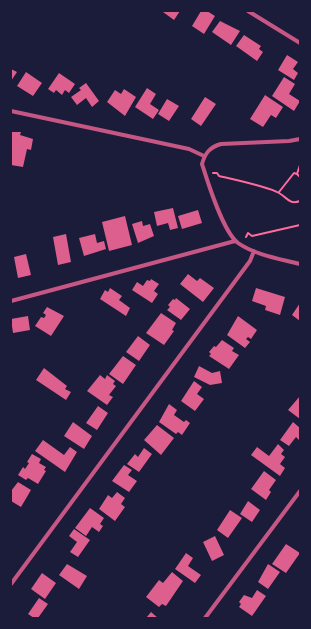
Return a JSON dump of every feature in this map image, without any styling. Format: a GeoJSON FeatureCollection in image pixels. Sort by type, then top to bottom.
{"type":"FeatureCollection","features":[{"type":"Feature","properties":{"kind":"street"},"geometry":{"type":"LineString","coordinates":[[248,11],[300,43]]}},
{"type":"Feature","properties":{"kind":"street"},"geometry":{"type":"LineString","coordinates":[[11,111],[189,149],[204,156]]}},
{"type":"Feature","properties":{"kind":"street"},"geometry":{"type":"LineString","coordinates":[[300,138],[289,141],[221,144],[214,146],[204,156],[202,164],[224,224],[235,241],[254,251],[300,264]]}},
{"type":"Feature","properties":{"kind":"street"},"geometry":{"type":"LineString","coordinates":[[11,300],[235,241]]}},
{"type":"Feature","properties":{"kind":"street"},"geometry":{"type":"LineString","coordinates":[[11,584],[250,261],[254,251]]}},
{"type":"Feature","properties":{"kind":"street"},"geometry":{"type":"LineString","coordinates":[[205,618],[300,491]]}},
{"type":"Feature","properties":{"kind":"path"},"geometry":{"type":"LineString","coordinates":[[279,192],[292,176],[297,174],[300,164]]}},
{"type":"Feature","properties":{"kind":"path"},"geometry":{"type":"LineString","coordinates":[[213,173],[217,173],[219,176],[279,192],[288,202],[293,203],[300,201]]}},
{"type":"Feature","properties":{"kind":"path"},"geometry":{"type":"LineString","coordinates":[[297,174],[300,177]]}},
{"type":"Feature","properties":{"kind":"path"},"geometry":{"type":"LineString","coordinates":[[246,237],[248,233],[252,236],[300,225]]}},
{"type":"Feature","properties":{"kind":"building"},"geometry":{"type":"Polygon","coordinates":[[[163,11],[180,11],[174,20],[163,11]]]}},
{"type":"Feature","properties":{"kind":"building"},"geometry":{"type":"Polygon","coordinates":[[[201,11],[207,11],[215,16],[204,34],[192,26],[201,11]]]}},
{"type":"Feature","properties":{"kind":"building"},"geometry":{"type":"Polygon","coordinates":[[[220,21],[240,31],[231,45],[212,32],[220,21]]]}},
{"type":"Feature","properties":{"kind":"building"},"geometry":{"type":"Polygon","coordinates":[[[244,35],[261,46],[259,49],[263,52],[257,61],[236,46],[244,35]]]}},
{"type":"Feature","properties":{"kind":"building"},"geometry":{"type":"Polygon","coordinates":[[[287,55],[298,62],[293,69],[298,73],[294,80],[278,70],[287,55]]]}},
{"type":"Feature","properties":{"kind":"building"},"geometry":{"type":"Polygon","coordinates":[[[11,69],[17,72],[11,81],[11,69]]]}},
{"type":"Feature","properties":{"kind":"building"},"geometry":{"type":"Polygon","coordinates":[[[26,72],[42,83],[33,96],[17,86],[26,72]]]}},
{"type":"Feature","properties":{"kind":"building"},"geometry":{"type":"Polygon","coordinates":[[[59,73],[75,84],[69,93],[65,90],[62,95],[56,90],[54,93],[48,89],[59,73]]]}},
{"type":"Feature","properties":{"kind":"building"},"geometry":{"type":"Polygon","coordinates":[[[284,77],[295,84],[289,94],[300,101],[294,111],[272,96],[284,77]]]}},
{"type":"Feature","properties":{"kind":"building"},"geometry":{"type":"Polygon","coordinates":[[[86,83],[99,101],[92,107],[86,98],[77,105],[71,97],[81,90],[79,88],[86,83]]]}},
{"type":"Feature","properties":{"kind":"building"},"geometry":{"type":"Polygon","coordinates":[[[147,88],[156,94],[150,104],[159,110],[153,119],[135,107],[147,88]]]}},
{"type":"Feature","properties":{"kind":"building"},"geometry":{"type":"Polygon","coordinates":[[[124,89],[136,97],[125,116],[107,102],[115,90],[121,94],[124,89]]]}},
{"type":"Feature","properties":{"kind":"building"},"geometry":{"type":"Polygon","coordinates":[[[265,95],[283,107],[276,118],[271,115],[263,127],[250,119],[265,95]]]}},
{"type":"Feature","properties":{"kind":"building"},"geometry":{"type":"Polygon","coordinates":[[[205,97],[216,104],[201,126],[191,119],[205,97]]]}},
{"type":"Feature","properties":{"kind":"building"},"geometry":{"type":"Polygon","coordinates":[[[167,99],[179,106],[169,121],[158,114],[167,99]]]}},
{"type":"Feature","properties":{"kind":"building"},"geometry":{"type":"Polygon","coordinates":[[[11,132],[21,132],[20,135],[33,139],[31,150],[27,149],[23,167],[11,165],[11,132]]]}},
{"type":"Feature","properties":{"kind":"building"},"geometry":{"type":"Polygon","coordinates":[[[173,208],[178,228],[170,230],[168,223],[157,226],[154,212],[173,208]]]}},
{"type":"Feature","properties":{"kind":"building"},"geometry":{"type":"Polygon","coordinates":[[[198,210],[202,223],[182,229],[178,216],[198,210]]]}},
{"type":"Feature","properties":{"kind":"building"},"geometry":{"type":"Polygon","coordinates":[[[125,216],[132,245],[109,251],[102,222],[125,216]]]}},
{"type":"Feature","properties":{"kind":"building"},"geometry":{"type":"Polygon","coordinates":[[[142,221],[143,226],[150,224],[154,236],[138,243],[132,224],[142,221]]]}},
{"type":"Feature","properties":{"kind":"building"},"geometry":{"type":"Polygon","coordinates":[[[66,234],[71,262],[58,265],[53,237],[66,234]]]}},
{"type":"Feature","properties":{"kind":"building"},"geometry":{"type":"Polygon","coordinates":[[[95,234],[97,243],[104,241],[106,249],[84,256],[79,238],[95,234]]]}},
{"type":"Feature","properties":{"kind":"building"},"geometry":{"type":"Polygon","coordinates":[[[26,254],[31,275],[18,278],[14,257],[26,254]]]}},
{"type":"Feature","properties":{"kind":"building"},"geometry":{"type":"Polygon","coordinates":[[[188,274],[197,281],[200,278],[214,288],[203,302],[180,284],[188,274]]]}},
{"type":"Feature","properties":{"kind":"building"},"geometry":{"type":"Polygon","coordinates":[[[151,279],[159,284],[154,291],[158,294],[152,303],[132,290],[137,282],[143,286],[147,280],[150,281],[151,279]]]}},
{"type":"Feature","properties":{"kind":"building"},"geometry":{"type":"Polygon","coordinates":[[[110,288],[122,296],[119,300],[130,308],[126,316],[100,299],[105,290],[108,292],[110,288]]]}},
{"type":"Feature","properties":{"kind":"building"},"geometry":{"type":"Polygon","coordinates":[[[256,288],[285,297],[280,315],[265,310],[266,306],[252,301],[256,288]]]}},
{"type":"Feature","properties":{"kind":"building"},"geometry":{"type":"Polygon","coordinates":[[[176,298],[190,309],[181,320],[167,310],[170,307],[168,305],[173,299],[175,300],[176,298]]]}},
{"type":"Feature","properties":{"kind":"building"},"geometry":{"type":"Polygon","coordinates":[[[300,303],[300,321],[292,315],[300,303]]]}},
{"type":"Feature","properties":{"kind":"building"},"geometry":{"type":"Polygon","coordinates":[[[47,307],[64,316],[51,336],[35,326],[41,317],[44,318],[46,315],[43,313],[47,307]]]}},
{"type":"Feature","properties":{"kind":"building"},"geometry":{"type":"Polygon","coordinates":[[[161,313],[176,323],[172,330],[174,331],[164,345],[146,333],[161,313]]]}},
{"type":"Feature","properties":{"kind":"building"},"geometry":{"type":"Polygon","coordinates":[[[28,316],[30,330],[13,333],[11,319],[28,316]]]}},
{"type":"Feature","properties":{"kind":"building"},"geometry":{"type":"Polygon","coordinates":[[[238,316],[257,330],[251,339],[248,337],[246,339],[250,342],[245,348],[227,335],[238,316]]]}},
{"type":"Feature","properties":{"kind":"building"},"geometry":{"type":"Polygon","coordinates":[[[138,336],[150,345],[139,361],[126,352],[138,336]]]}},
{"type":"Feature","properties":{"kind":"building"},"geometry":{"type":"Polygon","coordinates":[[[222,340],[234,348],[232,351],[239,355],[229,369],[209,356],[211,354],[209,352],[222,340]]]}},
{"type":"Feature","properties":{"kind":"building"},"geometry":{"type":"Polygon","coordinates":[[[123,356],[136,365],[123,384],[109,374],[123,356]]]}},
{"type":"Feature","properties":{"kind":"building"},"geometry":{"type":"Polygon","coordinates":[[[199,366],[212,373],[220,371],[222,383],[210,385],[194,377],[199,366]]]}},
{"type":"Feature","properties":{"kind":"building"},"geometry":{"type":"Polygon","coordinates":[[[44,368],[67,386],[65,389],[71,392],[66,400],[36,380],[44,368]]]}},
{"type":"Feature","properties":{"kind":"building"},"geometry":{"type":"Polygon","coordinates":[[[100,375],[105,379],[107,375],[115,381],[113,384],[116,386],[109,395],[113,397],[107,405],[87,391],[100,375]]]}},
{"type":"Feature","properties":{"kind":"building"},"geometry":{"type":"Polygon","coordinates":[[[194,381],[202,387],[197,394],[204,399],[195,411],[181,401],[194,381]]]}},
{"type":"Feature","properties":{"kind":"building"},"geometry":{"type":"Polygon","coordinates":[[[300,396],[300,419],[288,410],[300,396]]]}},
{"type":"Feature","properties":{"kind":"building"},"geometry":{"type":"Polygon","coordinates":[[[169,404],[177,410],[174,415],[184,422],[186,420],[190,423],[182,435],[178,432],[176,434],[159,422],[169,404]]]}},
{"type":"Feature","properties":{"kind":"building"},"geometry":{"type":"Polygon","coordinates":[[[98,406],[108,413],[97,430],[86,423],[98,406]]]}},
{"type":"Feature","properties":{"kind":"building"},"geometry":{"type":"Polygon","coordinates":[[[73,422],[92,436],[84,449],[64,436],[73,422]]]}},
{"type":"Feature","properties":{"kind":"building"},"geometry":{"type":"Polygon","coordinates":[[[293,422],[300,428],[300,438],[299,440],[296,437],[289,446],[280,440],[293,422]]]}},
{"type":"Feature","properties":{"kind":"building"},"geometry":{"type":"Polygon","coordinates":[[[157,425],[174,438],[161,455],[144,440],[157,425]]]}},
{"type":"Feature","properties":{"kind":"building"},"geometry":{"type":"Polygon","coordinates":[[[43,440],[64,455],[70,447],[77,452],[65,472],[35,451],[43,440]]]}},
{"type":"Feature","properties":{"kind":"building"},"geometry":{"type":"Polygon","coordinates":[[[278,444],[284,450],[281,454],[285,457],[280,464],[285,468],[280,476],[251,455],[257,447],[269,456],[278,444]]]}},
{"type":"Feature","properties":{"kind":"building"},"geometry":{"type":"Polygon","coordinates":[[[144,448],[152,454],[139,472],[127,464],[135,454],[138,457],[144,448]]]}},
{"type":"Feature","properties":{"kind":"building"},"geometry":{"type":"Polygon","coordinates":[[[32,454],[41,459],[39,463],[46,467],[44,470],[46,471],[38,484],[28,478],[26,480],[18,475],[23,467],[25,469],[29,463],[27,462],[32,454]]]}},
{"type":"Feature","properties":{"kind":"building"},"geometry":{"type":"Polygon","coordinates":[[[124,465],[132,470],[128,475],[137,481],[129,492],[112,481],[124,465]]]}},
{"type":"Feature","properties":{"kind":"building"},"geometry":{"type":"Polygon","coordinates":[[[264,471],[276,480],[269,490],[271,492],[266,500],[251,489],[264,471]]]}},
{"type":"Feature","properties":{"kind":"building"},"geometry":{"type":"Polygon","coordinates":[[[18,482],[31,490],[21,507],[11,501],[11,491],[18,482]]]}},
{"type":"Feature","properties":{"kind":"building"},"geometry":{"type":"Polygon","coordinates":[[[117,492],[125,498],[121,504],[125,507],[115,521],[99,509],[108,495],[112,498],[117,492]]]}},
{"type":"Feature","properties":{"kind":"building"},"geometry":{"type":"Polygon","coordinates":[[[248,501],[260,510],[252,522],[240,514],[248,501]]]}},
{"type":"Feature","properties":{"kind":"building"},"geometry":{"type":"Polygon","coordinates":[[[90,508],[104,518],[100,524],[103,526],[99,532],[92,527],[86,536],[75,528],[90,508]]]}},
{"type":"Feature","properties":{"kind":"building"},"geometry":{"type":"Polygon","coordinates":[[[230,510],[242,518],[228,538],[217,530],[230,510]]]}},
{"type":"Feature","properties":{"kind":"building"},"geometry":{"type":"Polygon","coordinates":[[[74,529],[90,540],[78,557],[70,552],[77,542],[69,536],[74,529]]]}},
{"type":"Feature","properties":{"kind":"building"},"geometry":{"type":"Polygon","coordinates":[[[215,536],[224,555],[212,561],[203,542],[215,536]]]}},
{"type":"Feature","properties":{"kind":"building"},"geometry":{"type":"Polygon","coordinates":[[[286,544],[300,553],[286,573],[272,564],[286,544]]]}},
{"type":"Feature","properties":{"kind":"building"},"geometry":{"type":"Polygon","coordinates":[[[186,553],[193,558],[188,566],[201,575],[195,583],[175,569],[186,553]]]}},
{"type":"Feature","properties":{"kind":"building"},"geometry":{"type":"Polygon","coordinates":[[[67,564],[87,576],[79,589],[59,575],[67,564]]]}},
{"type":"Feature","properties":{"kind":"building"},"geometry":{"type":"Polygon","coordinates":[[[268,564],[280,572],[268,589],[258,582],[268,564]]]}},
{"type":"Feature","properties":{"kind":"building"},"geometry":{"type":"Polygon","coordinates":[[[172,572],[183,581],[166,606],[162,604],[159,607],[146,597],[159,580],[163,583],[172,572]]]}},
{"type":"Feature","properties":{"kind":"building"},"geometry":{"type":"Polygon","coordinates":[[[42,573],[56,583],[45,599],[31,589],[42,573]]]}},
{"type":"Feature","properties":{"kind":"building"},"geometry":{"type":"Polygon","coordinates":[[[257,590],[266,596],[252,616],[239,607],[241,604],[239,602],[244,595],[252,598],[257,590]]]}},
{"type":"Feature","properties":{"kind":"building"},"geometry":{"type":"Polygon","coordinates":[[[39,598],[48,604],[38,618],[34,618],[28,614],[39,598]]]}},
{"type":"Feature","properties":{"kind":"building"},"geometry":{"type":"Polygon","coordinates":[[[151,612],[158,618],[146,618],[151,612]]]}}]}
